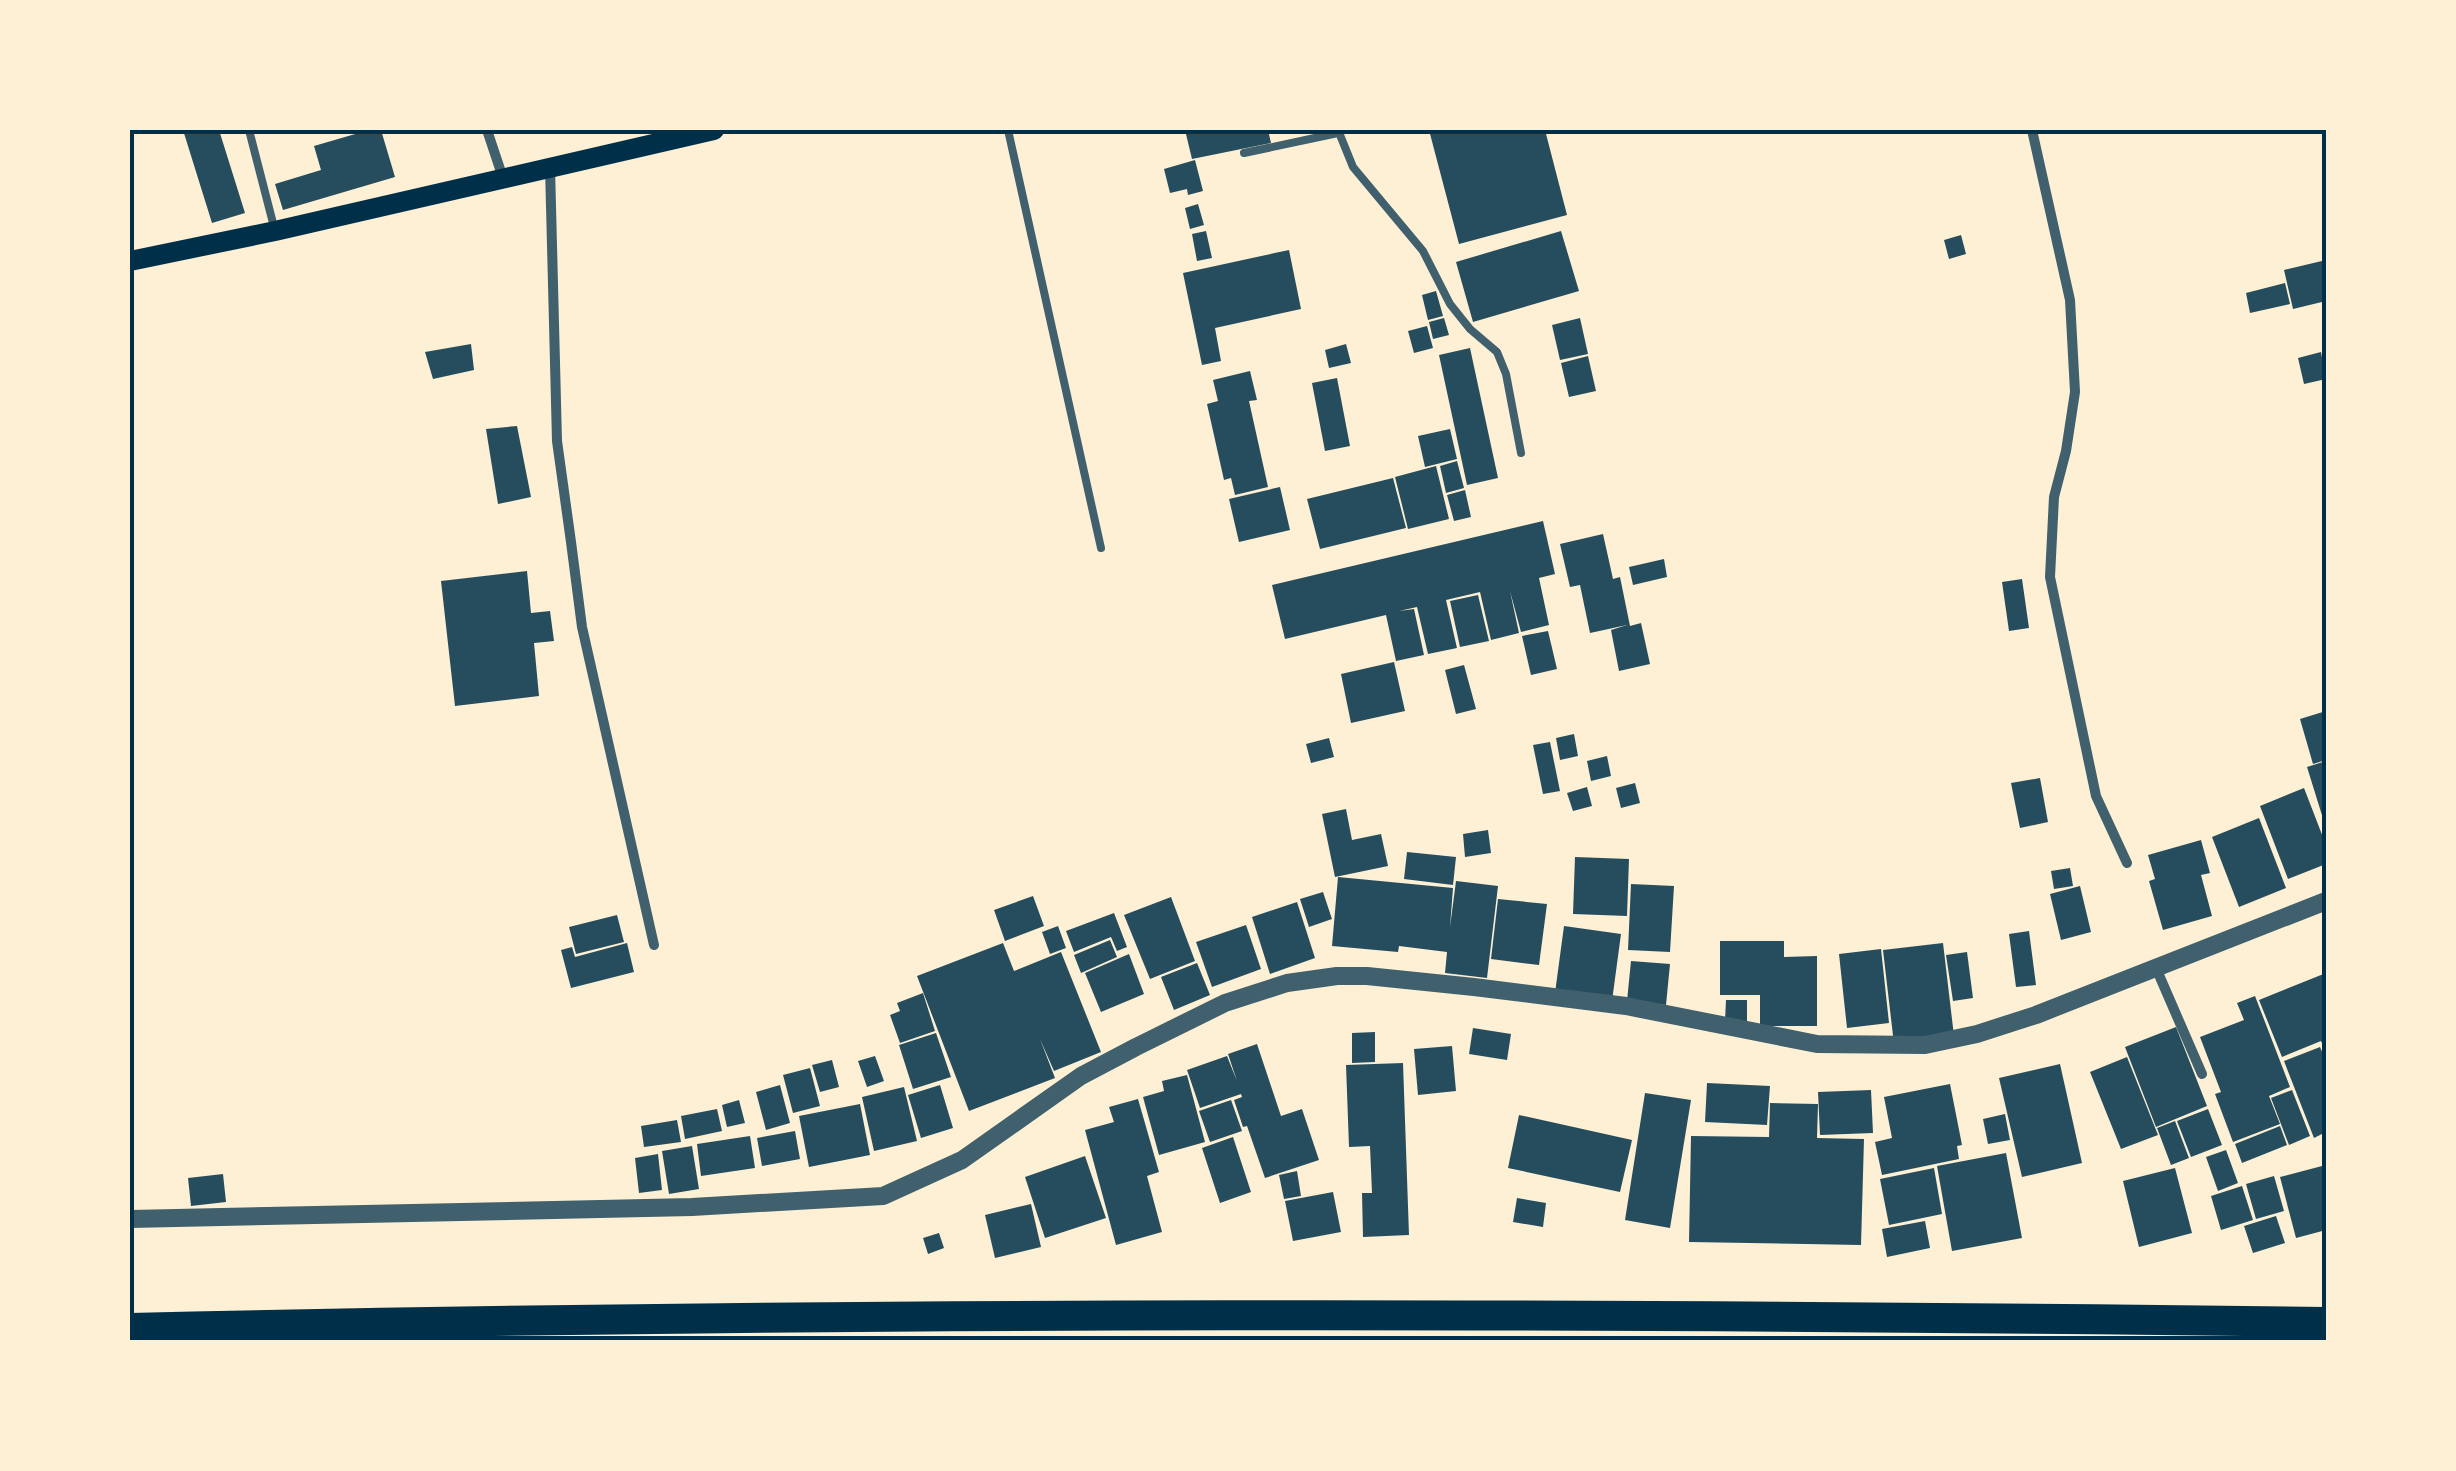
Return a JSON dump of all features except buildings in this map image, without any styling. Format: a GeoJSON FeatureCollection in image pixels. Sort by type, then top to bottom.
{"type":"FeatureCollection","features":[{"type":"Feature","properties":{"kind":"highway"},"geometry":{"type":"LineString","coordinates":[[130,1328],[515,1320],[1634,1314],[2326,1322]]}},
{"type":"Feature","properties":{"kind":"main road"},"geometry":{"type":"LineString","coordinates":[[130,261],[550,167],[645,137],[714,130]]}},
{"type":"Feature","properties":{"kind":"street"},"geometry":{"type":"LineString","coordinates":[[487,130],[503,178]]}},
{"type":"Feature","properties":{"kind":"street"},"geometry":{"type":"LineString","coordinates":[[2032,130],[2070,300],[2075,392],[2054,497],[2050,576],[2096,796],[2127,862]]}},
{"type":"Feature","properties":{"kind":"street"},"geometry":{"type":"LineString","coordinates":[[550,167],[558,441],[570,542],[586,644],[654,945]]}},
{"type":"Feature","properties":{"kind":"street"},"geometry":{"type":"LineString","coordinates":[[130,1219],[692,1207],[884,1196],[962,1160],[1082,1076],[1225,1002],[1287,983],[1337,976],[1552,995],[1817,1044],[1925,1045],[1992,1029],[2326,901]]}},
{"type":"Feature","properties":{"kind":"street"},"geometry":{"type":"LineString","coordinates":[[2156,968],[2202,1074]]}},
{"type":"Feature","properties":{"kind":"lane"},"geometry":{"type":"LineString","coordinates":[[250,130],[275,231]]}},
{"type":"Feature","properties":{"kind":"lane"},"geometry":{"type":"LineString","coordinates":[[1008,130],[1100,548]]}},
{"type":"Feature","properties":{"kind":"lane"},"geometry":{"type":"LineString","coordinates":[[1244,153],[1338,132],[1352,168],[1423,251],[1450,304],[1470,329],[1497,352],[1506,374],[1521,453]]}}]}
